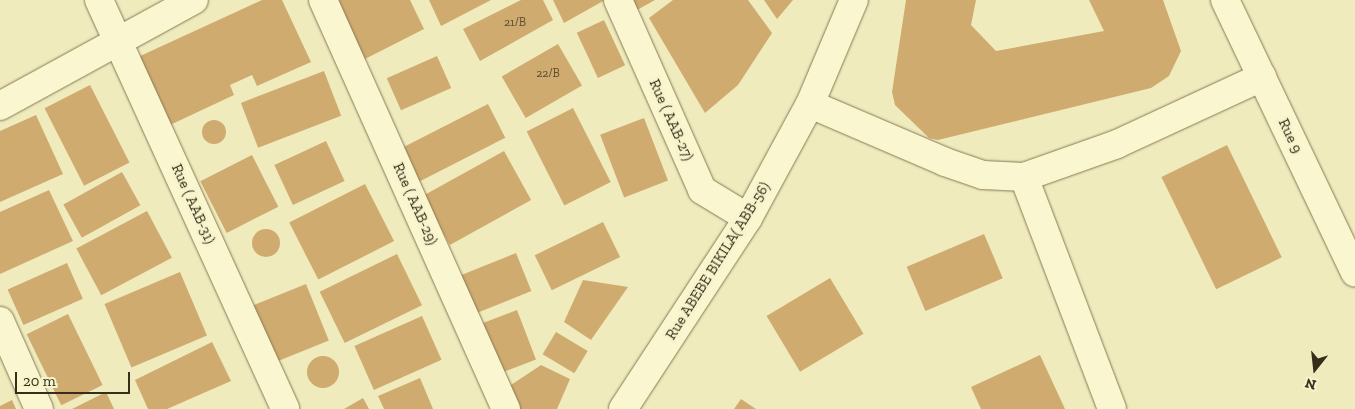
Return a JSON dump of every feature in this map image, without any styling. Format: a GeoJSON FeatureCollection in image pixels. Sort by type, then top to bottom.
{"type":"FeatureCollection","features":[{"type":"Feature","properties":{"kind":"street","name":"Rue ( AAB-31)"},"geometry":{"type":"LineString","coordinates":[[99,0],[285,409]]}},
{"type":"Feature","properties":{"kind":"street"},"geometry":{"type":"LineString","coordinates":[[0,106],[194,0]]}},
{"type":"Feature","properties":{"kind":"street","name":"Rue ( AAB-29)"},"geometry":{"type":"LineString","coordinates":[[323,0],[506,409]]}},
{"type":"Feature","properties":{"kind":"street","name":"Rue ( AAB-27)"},"geometry":{"type":"LineString","coordinates":[[618,0],[702,190],[748,218]]}},
{"type":"Feature","properties":{"kind":"street","name":"Rue ABEBE BIKILA( ABB-56)"},"geometry":{"type":"LineString","coordinates":[[623,409],[748,218],[810,104],[854,0]]}},
{"type":"Feature","properties":{"kind":"street","name":"Rue 9"},"geometry":{"type":"LineString","coordinates":[[1225,0],[1355,273]]}},
{"type":"Feature","properties":{"kind":"street"},"geometry":{"type":"LineString","coordinates":[[810,104],[945,162],[983,174],[1024,177],[1117,144],[1262,77]]}},
{"type":"Feature","properties":{"kind":"street"},"geometry":{"type":"LineString","coordinates":[[1024,177],[1112,409]]}},
{"type":"Feature","properties":{"kind":"street"},"geometry":{"type":"LineString","coordinates":[[0,321],[39,409]]}},
{"type":"Feature","properties":{"kind":"building"},"geometry":{"type":"Polygon","coordinates":[[[262,0],[282,0],[311,62],[257,86],[252,75],[230,85],[234,95],[170,125],[138,57],[262,0]]]}},
{"type":"Feature","properties":{"kind":"building"},"geometry":{"type":"Polygon","coordinates":[[[335,0],[410,0],[424,29],[365,59],[335,0]]]}},
{"type":"Feature","properties":{"kind":"building"},"geometry":{"type":"Polygon","coordinates":[[[429,0],[491,0],[441,26],[429,0]]]}},
{"type":"Feature","properties":{"kind":"building"},"geometry":{"type":"Polygon","coordinates":[[[521,0],[543,0],[553,20],[480,61],[463,29],[521,0]]]}},
{"type":"Feature","properties":{"kind":"building"},"geometry":{"type":"Polygon","coordinates":[[[553,0],[605,0],[564,23],[553,0]]]}},
{"type":"Feature","properties":{"kind":"building"},"geometry":{"type":"Polygon","coordinates":[[[632,0],[655,0],[637,10],[632,0]]]}},
{"type":"Feature","properties":{"kind":"building"},"geometry":{"type":"Polygon","coordinates":[[[673,0],[748,0],[772,33],[738,85],[705,113],[649,18],[673,0]]]}},
{"type":"Feature","properties":{"kind":"building"},"geometry":{"type":"Polygon","coordinates":[[[764,0],[793,0],[777,19],[764,0]]]}},
{"type":"Feature","properties":{"kind":"building"},"geometry":{"type":"Polygon","coordinates":[[[906,0],[976,0],[971,25],[996,51],[1104,31],[1089,0],[1163,0],[1181,51],[1169,76],[1151,88],[938,140],[929,138],[895,105],[892,92],[906,0]]]}},
{"type":"Feature","properties":{"kind":"building"},"geometry":{"type":"Polygon","coordinates":[[[604,20],[625,65],[598,78],[577,33],[604,20]]]}},
{"type":"Feature","properties":{"kind":"building"},"geometry":{"type":"Polygon","coordinates":[[[558,44],[582,86],[526,118],[502,77],[558,44]]]}},
{"type":"Feature","properties":{"kind":"building"},"geometry":{"type":"Polygon","coordinates":[[[437,56],[451,88],[401,110],[387,78],[437,56]]]}},
{"type":"Feature","properties":{"kind":"building"},"geometry":{"type":"Polygon","coordinates":[[[324,71],[341,116],[258,148],[241,103],[324,71]]]}},
{"type":"Feature","properties":{"kind":"building"},"geometry":{"type":"Polygon","coordinates":[[[90,85],[129,163],[84,186],[45,108],[90,85]]]}},
{"type":"Feature","properties":{"kind":"building"},"geometry":{"type":"Polygon","coordinates":[[[488,104],[505,138],[417,183],[400,149],[488,104]]]}},
{"type":"Feature","properties":{"kind":"building"},"geometry":{"type":"Polygon","coordinates":[[[573,108],[611,182],[564,206],[527,132],[573,108]]]}},
{"type":"Feature","properties":{"kind":"building"},"geometry":{"type":"Polygon","coordinates":[[[36,115],[63,174],[0,202],[0,131],[36,115]]]}},
{"type":"Feature","properties":{"kind":"building"},"geometry":{"type":"Polygon","coordinates":[[[644,118],[668,181],[624,197],[600,135],[644,118]]]}},
{"type":"Feature","properties":{"kind":"building"},"geometry":{"type":"Polygon","coordinates":[[[214,120],[222,124],[226,132],[222,140],[214,144],[206,140],[202,132],[206,124],[214,120]]]}},
{"type":"Feature","properties":{"kind":"building"},"geometry":{"type":"Polygon","coordinates":[[[326,141],[345,181],[293,205],[274,165],[326,141]]]}},
{"type":"Feature","properties":{"kind":"building"},"geometry":{"type":"Polygon","coordinates":[[[1227,145],[1282,257],[1216,289],[1161,177],[1227,145]]]}},
{"type":"Feature","properties":{"kind":"building"},"geometry":{"type":"Polygon","coordinates":[[[504,151],[531,200],[450,245],[423,196],[504,151]]]}},
{"type":"Feature","properties":{"kind":"building"},"geometry":{"type":"Polygon","coordinates":[[[252,155],[278,207],[227,233],[200,181],[252,155]]]}},
{"type":"Feature","properties":{"kind":"building"},"geometry":{"type":"Polygon","coordinates":[[[122,172],[140,205],[82,238],[63,204],[122,172]]]}},
{"type":"Feature","properties":{"kind":"building"},"geometry":{"type":"Polygon","coordinates":[[[365,184],[394,241],[318,280],[289,223],[365,184]]]}},
{"type":"Feature","properties":{"kind":"building"},"geometry":{"type":"Polygon","coordinates":[[[49,190],[73,241],[0,274],[0,212],[49,190]]]}},
{"type":"Feature","properties":{"kind":"building"},"geometry":{"type":"Polygon","coordinates":[[[147,211],[172,258],[101,295],[76,249],[147,211]]]}},
{"type":"Feature","properties":{"kind":"building"},"geometry":{"type":"Polygon","coordinates":[[[603,222],[620,257],[552,290],[535,255],[603,222]]]}},
{"type":"Feature","properties":{"kind":"building"},"geometry":{"type":"Polygon","coordinates":[[[266,229],[276,233],[280,243],[276,253],[266,257],[256,253],[252,243],[256,233],[266,229]]]}},
{"type":"Feature","properties":{"kind":"building"},"geometry":{"type":"Polygon","coordinates":[[[984,234],[1003,278],[925,311],[907,267],[984,234]]]}},
{"type":"Feature","properties":{"kind":"building"},"geometry":{"type":"Polygon","coordinates":[[[516,253],[531,291],[475,314],[459,276],[516,253]]]}},
{"type":"Feature","properties":{"kind":"building"},"geometry":{"type":"Polygon","coordinates":[[[397,254],[422,305],[345,343],[320,292],[397,254]]]}},
{"type":"Feature","properties":{"kind":"building"},"geometry":{"type":"Polygon","coordinates":[[[67,263],[83,299],[23,325],[8,289],[67,263]]]}},
{"type":"Feature","properties":{"kind":"building"},"geometry":{"type":"Polygon","coordinates":[[[180,272],[207,336],[131,368],[105,304],[180,272]]]}},
{"type":"Feature","properties":{"kind":"building"},"geometry":{"type":"Polygon","coordinates":[[[830,278],[863,334],[800,372],[767,316],[830,278]]]}},
{"type":"Feature","properties":{"kind":"building"},"geometry":{"type":"Polygon","coordinates":[[[583,280],[628,287],[591,340],[564,322],[583,280]]]}},
{"type":"Feature","properties":{"kind":"building"},"geometry":{"type":"Polygon","coordinates":[[[306,284],[329,341],[273,363],[250,306],[306,284]]]}},
{"type":"Feature","properties":{"kind":"building"},"geometry":{"type":"Polygon","coordinates":[[[517,310],[536,359],[501,373],[482,324],[517,310]]]}},
{"type":"Feature","properties":{"kind":"building"},"geometry":{"type":"Polygon","coordinates":[[[68,314],[103,385],[61,405],[27,334],[68,314]]]}},
{"type":"Feature","properties":{"kind":"building"},"geometry":{"type":"Polygon","coordinates":[[[422,316],[442,360],[374,390],[354,346],[422,316]]]}},
{"type":"Feature","properties":{"kind":"building"},"geometry":{"type":"Polygon","coordinates":[[[556,332],[588,351],[574,373],[543,354],[556,332]]]}},
{"type":"Feature","properties":{"kind":"building"},"geometry":{"type":"Polygon","coordinates":[[[212,342],[231,381],[167,409],[148,409],[135,380],[212,342]]]}},
{"type":"Feature","properties":{"kind":"building"},"geometry":{"type":"Polygon","coordinates":[[[1040,355],[1065,409],[981,409],[971,387],[1040,355]]]}},
{"type":"Feature","properties":{"kind":"building"},"geometry":{"type":"Polygon","coordinates":[[[323,356],[329,357],[334,361],[338,366],[338,378],[334,383],[329,387],[323,388],[317,387],[312,383],[308,378],[307,372],[308,366],[312,361],[317,357],[323,356]]]}},
{"type":"Feature","properties":{"kind":"building"},"geometry":{"type":"Polygon","coordinates":[[[541,365],[570,379],[557,409],[516,409],[505,389],[541,365]]]}},
{"type":"Feature","properties":{"kind":"building"},"geometry":{"type":"Polygon","coordinates":[[[420,378],[433,409],[384,409],[378,396],[420,378]]]}},
{"type":"Feature","properties":{"kind":"building"},"geometry":{"type":"Polygon","coordinates":[[[106,392],[114,409],[72,409],[106,392]]]}},
{"type":"Feature","properties":{"kind":"building"},"geometry":{"type":"Polygon","coordinates":[[[363,398],[369,409],[344,409],[363,398]]]}},
{"type":"Feature","properties":{"kind":"building"},"geometry":{"type":"Polygon","coordinates":[[[741,399],[756,409],[734,409],[741,399]]]}},
{"type":"Feature","properties":{"kind":"building"},"geometry":{"type":"Polygon","coordinates":[[[12,400],[16,409],[0,409],[0,406],[12,400]]]}}]}
